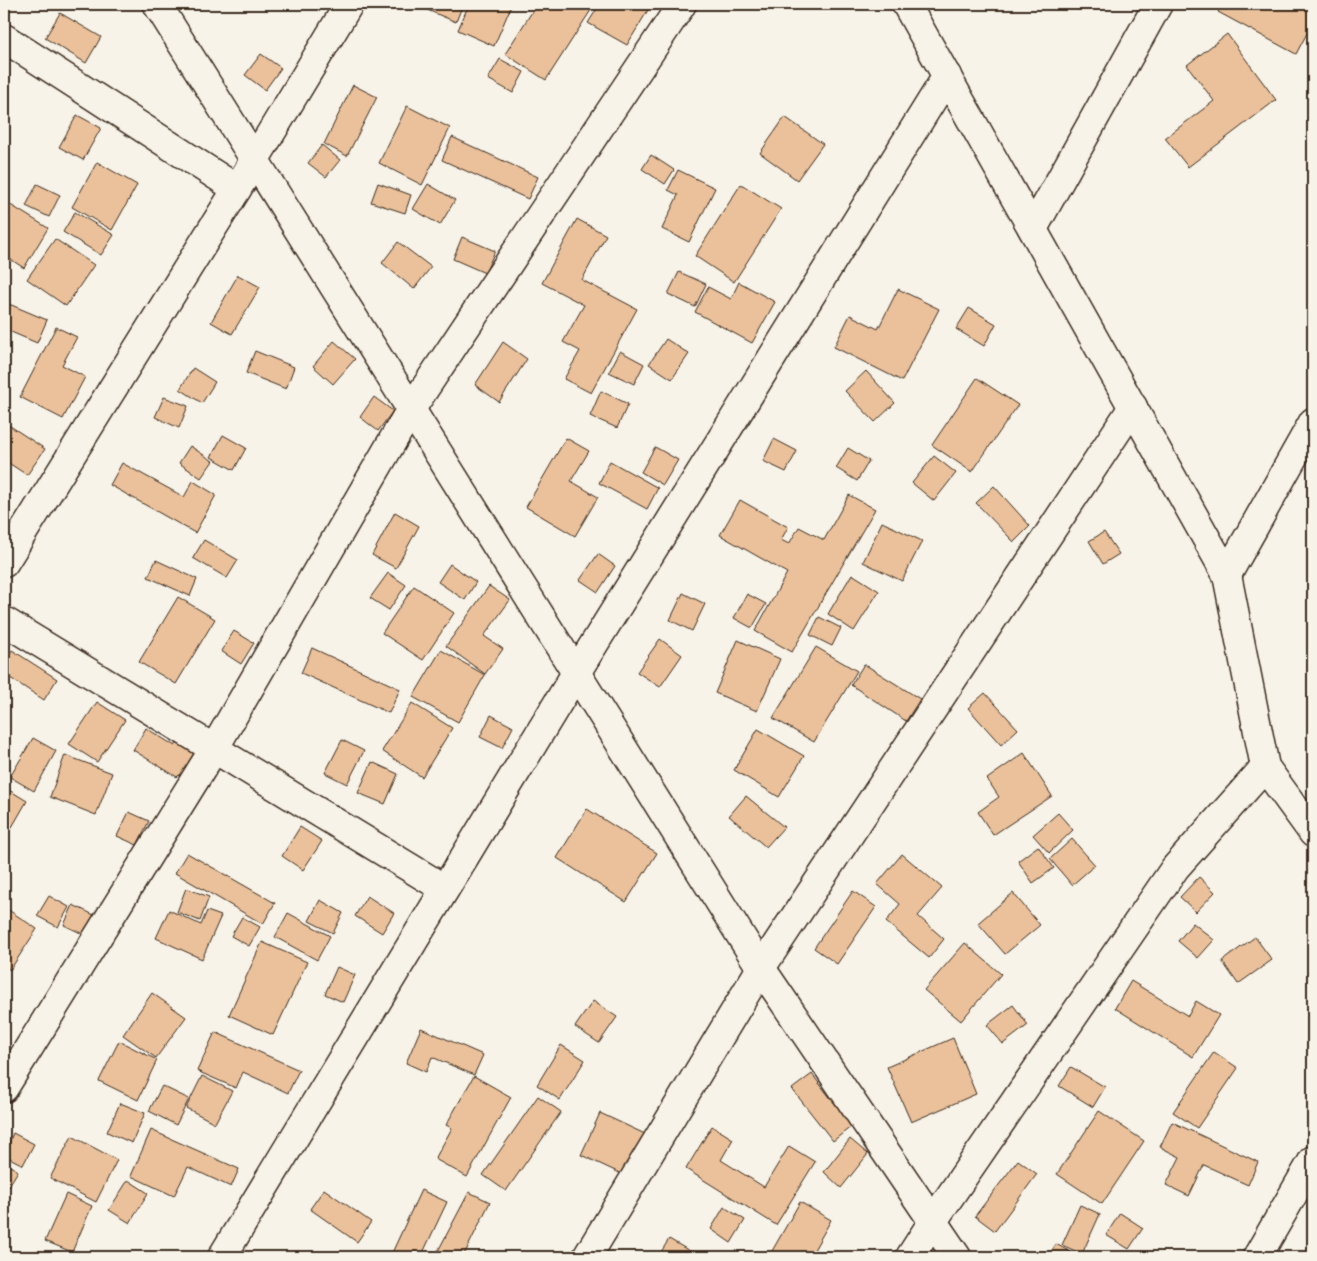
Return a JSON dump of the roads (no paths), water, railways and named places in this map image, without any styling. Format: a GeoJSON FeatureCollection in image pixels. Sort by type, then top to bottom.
{"type":"FeatureCollection","features":[{"type":"Feature","properties":{"kind":"street"},"geometry":{"type":"LineString","coordinates":[[157,4],[761,968],[957,1257]]}},
{"type":"Feature","properties":{"kind":"street"},"geometry":{"type":"LineString","coordinates":[[4,563],[237,189],[349,4]]}},
{"type":"Feature","properties":{"kind":"street"},"geometry":{"type":"LineString","coordinates":[[4,1088],[214,748],[412,409],[682,4]]}},
{"type":"Feature","properties":{"kind":"street"},"geometry":{"type":"LineString","coordinates":[[906,4],[1227,575],[1265,767],[1313,833]]}},
{"type":"Feature","properties":{"kind":"street"},"geometry":{"type":"LineString","coordinates":[[1033,229],[1158,4]]}},
{"type":"Feature","properties":{"kind":"street"},"geometry":{"type":"LineString","coordinates":[[4,38],[237,189]]}},
{"type":"Feature","properties":{"kind":"street"},"geometry":{"type":"LineString","coordinates":[[222,1257],[576,673],[947,76]]}},
{"type":"Feature","properties":{"kind":"street"},"geometry":{"type":"LineString","coordinates":[[587,1257],[761,968],[1133,407]]}},
{"type":"Feature","properties":{"kind":"street"},"geometry":{"type":"LineString","coordinates":[[1227,575],[1313,422]]}},
{"type":"Feature","properties":{"kind":"street"},"geometry":{"type":"LineString","coordinates":[[4,621],[445,889]]}},
{"type":"Feature","properties":{"kind":"street"},"geometry":{"type":"LineString","coordinates":[[910,1257],[1175,868],[1265,767]]}},
{"type":"Feature","properties":{"kind":"street"},"geometry":{"type":"LineString","coordinates":[[1257,1257],[1313,1160]]}}]}
